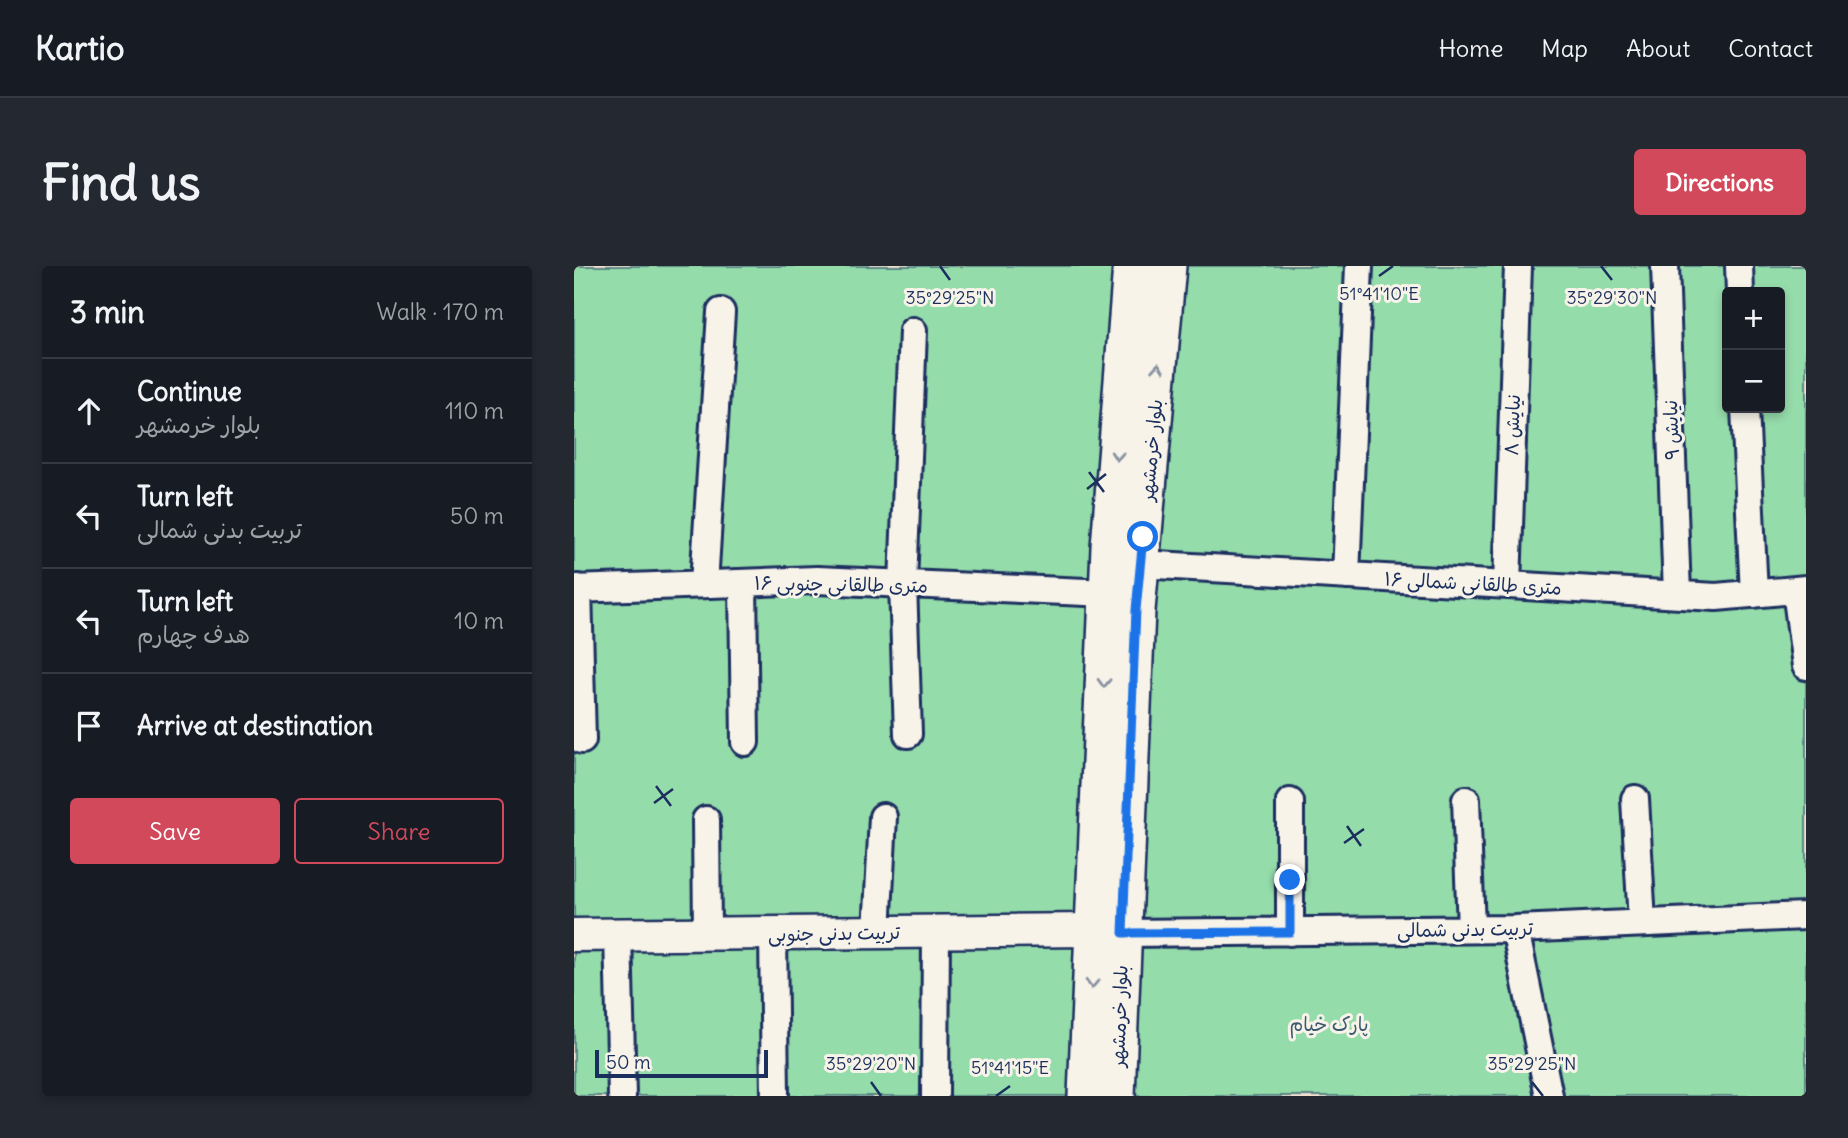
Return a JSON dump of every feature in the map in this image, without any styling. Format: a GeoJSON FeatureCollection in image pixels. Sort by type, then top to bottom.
{"type":"FeatureCollection","features":[{"type":"Feature","properties":{"kind":"main road","name":"بلوار خرمشهر"},"geometry":{"type":"LineString","coordinates":[[1116,1096],[1108,932],[1108,593],[1132,266]]}},
{"type":"Feature","properties":{"kind":"main road","name":"بلوار خرمشهر"},"geometry":{"type":"LineString","coordinates":[[1087,1096],[1108,932],[1167,266]]}},
{"type":"Feature","properties":{"kind":"street"},"geometry":{"type":"LineString","coordinates":[[1346,576],[1359,266]]}},
{"type":"Feature","properties":{"kind":"street","name":"نیایش ۸"},"geometry":{"type":"LineString","coordinates":[[1507,585],[1518,266]]}},
{"type":"Feature","properties":{"kind":"street","name":"نیایش ۹"},"geometry":{"type":"LineString","coordinates":[[1665,266],[1677,594]]}},
{"type":"Feature","properties":{"kind":"street"},"geometry":{"type":"LineString","coordinates":[[1739,266],[1740,287]]}},
{"type":"Feature","properties":{"kind":"street"},"geometry":{"type":"LineString","coordinates":[[704,584],[721,313]]}},
{"type":"Feature","properties":{"kind":"street"},"geometry":{"type":"LineString","coordinates":[[908,734],[903,584],[913,331]]}},
{"type":"Feature","properties":{"kind":"street"},"geometry":{"type":"LineString","coordinates":[[1745,413],[1754,593]]}},
{"type":"Feature","properties":{"kind":"street","name":"۱۶ متری طالقانی شمالی"},"geometry":{"type":"LineString","coordinates":[[1140,564],[1716,597],[1801,589]]}},
{"type":"Feature","properties":{"kind":"street","name":"۱۶ متری طالقانی جنوبی"},"geometry":{"type":"LineString","coordinates":[[576,589],[817,580],[1108,593]]}},
{"type":"Feature","properties":{"kind":"street"},"geometry":{"type":"LineString","coordinates":[[743,583],[745,742]]}},
{"type":"Feature","properties":{"kind":"street"},"geometry":{"type":"LineString","coordinates":[[576,589],[582,740]]}},
{"type":"Feature","properties":{"kind":"street"},"geometry":{"type":"LineString","coordinates":[[1801,589],[1806,666]]}},
{"type":"Feature","properties":{"kind":"street"},"geometry":{"type":"LineString","coordinates":[[1635,799],[1642,923]]}},
{"type":"Feature","properties":{"kind":"street"},"geometry":{"type":"LineString","coordinates":[[1466,800],[1471,929]]}},
{"type":"Feature","properties":{"kind":"street"},"geometry":{"type":"LineString","coordinates":[[1290,802],[1290,932]]}},
{"type":"Feature","properties":{"kind":"street"},"geometry":{"type":"LineString","coordinates":[[877,932],[883,817]]}},
{"type":"Feature","properties":{"kind":"street"},"geometry":{"type":"LineString","coordinates":[[706,820],[707,933]]}},
{"type":"Feature","properties":{"kind":"street","name":"تربیت بدنی شمالی"},"geometry":{"type":"LineString","coordinates":[[1108,932],[1515,929],[1806,916]]}},
{"type":"Feature","properties":{"kind":"street"},"geometry":{"type":"LineString","coordinates":[[1515,929],[1549,1096]]}},
{"type":"Feature","properties":{"kind":"street"},"geometry":{"type":"LineString","coordinates":[[935,1096],[936,932]]}},
{"type":"Feature","properties":{"kind":"street","name":"تربیت بدنی جنوبی"},"geometry":{"type":"LineString","coordinates":[[574,935],[1108,932]]}},
{"type":"Feature","properties":{"kind":"street"},"geometry":{"type":"LineString","coordinates":[[773,933],[775,1096]]}},
{"type":"Feature","properties":{"kind":"street"},"geometry":{"type":"LineString","coordinates":[[618,934],[622,1096]]}},
{"type":"Feature","properties":{"kind":"green space","name":"پارک خیام"},"geometry":{"type":"Polygon","coordinates":[[[574,266],[1806,266],[1806,1096],[574,1096],[574,266]]]}},
{"type":"Feature","properties":{"kind":"route"},"geometry":{"type":"LineString","coordinates":[[1143,537],[1136,610],[1123,933],[1290,932],[1290,880]]}}]}
